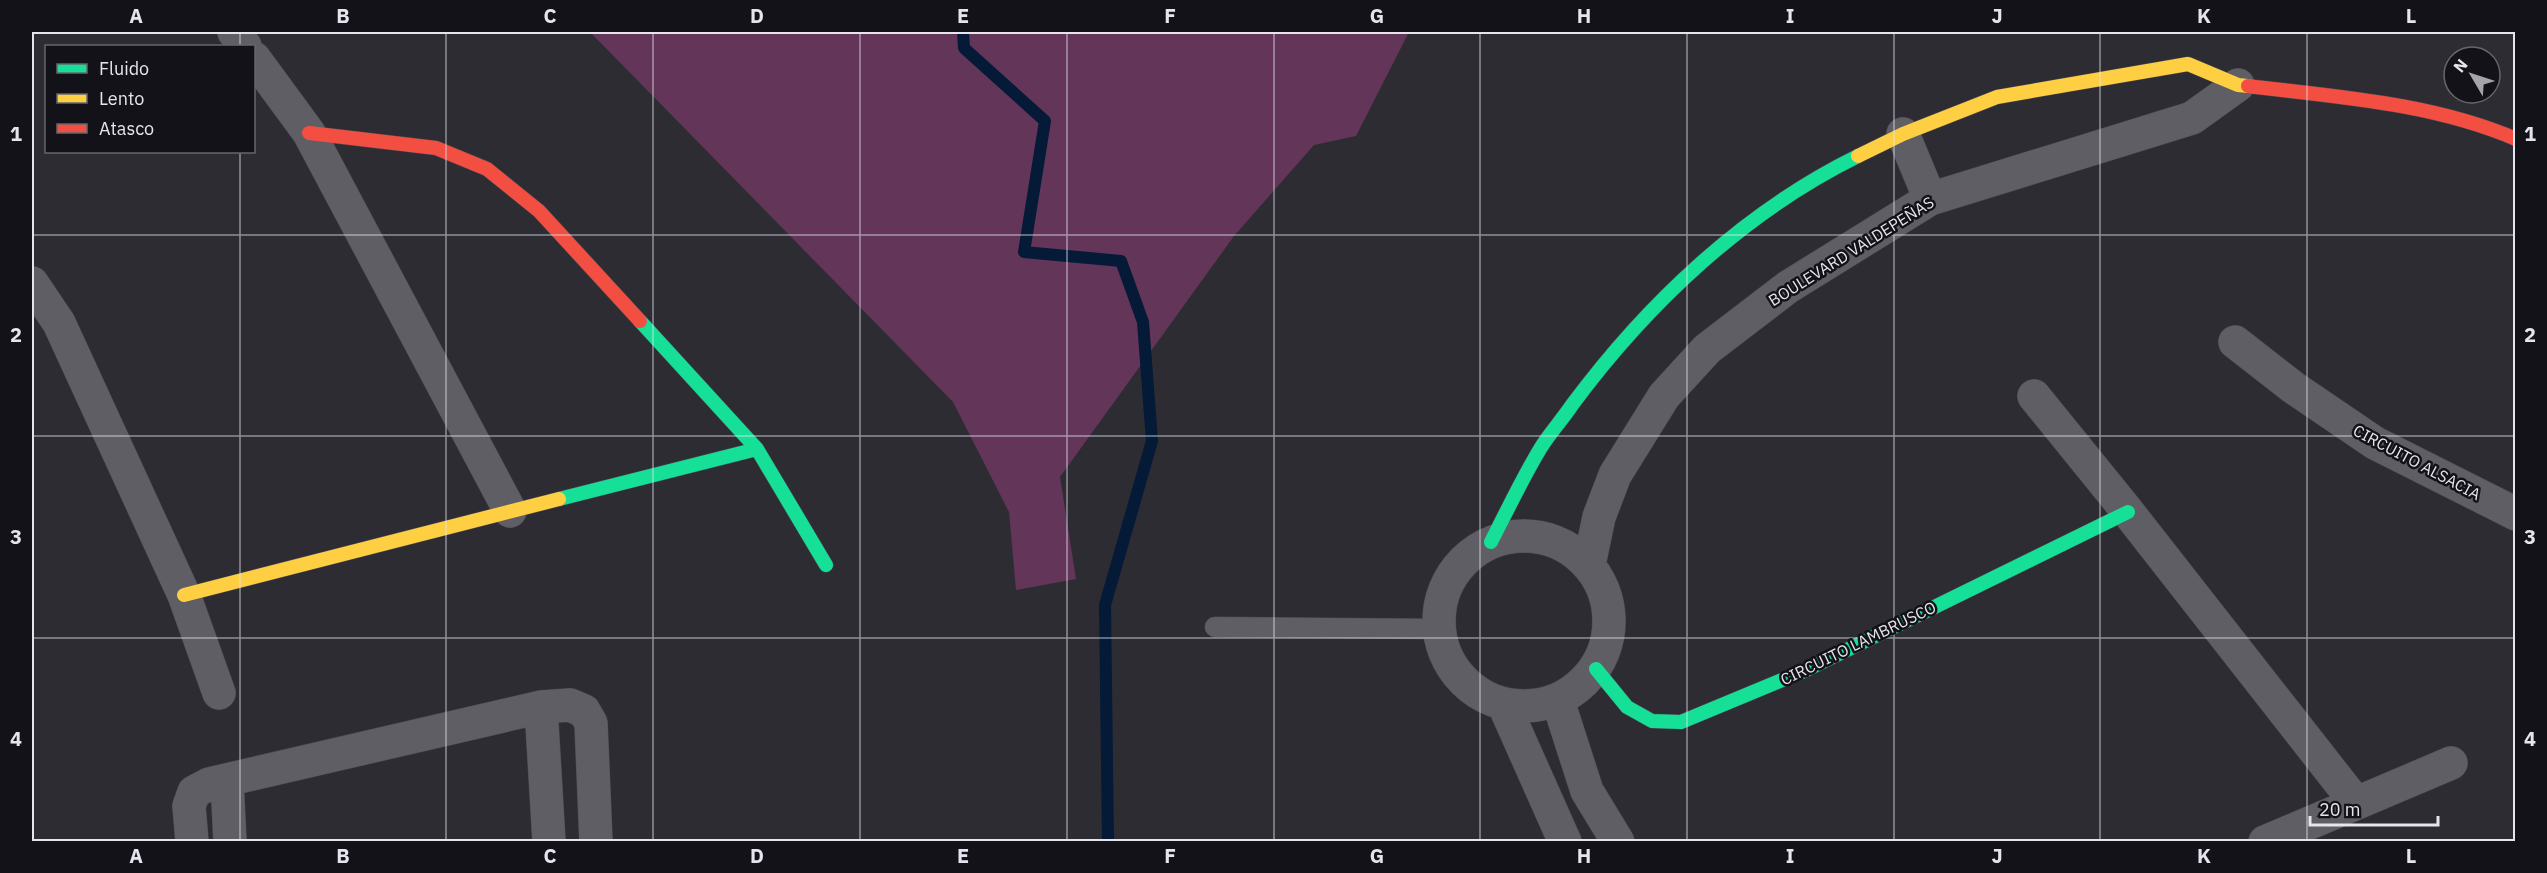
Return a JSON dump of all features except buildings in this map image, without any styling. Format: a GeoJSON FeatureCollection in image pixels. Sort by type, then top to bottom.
{"type":"FeatureCollection","features":[{"type":"Feature","properties":{"kind":"street"},"geometry":{"type":"LineString","coordinates":[[234,32],[244,45]]}},
{"type":"Feature","properties":{"kind":"street"},"geometry":{"type":"LineString","coordinates":[[255,59],[309,133],[510,511]]}},
{"type":"Feature","properties":{"kind":"street"},"geometry":{"type":"LineString","coordinates":[[1491,542],[1540,449],[1602,365],[1671,291],[1741,229],[1818,176],[1904,134],[1996,97],[2188,64],[2238,85],[2407,106],[2495,130],[2516,139]]}},
{"type":"Feature","properties":{"kind":"street","name":"BOULEVARD VALDEPEÑAS"},"geometry":{"type":"LineString","coordinates":[[1589,565],[1599,517],[1615,475],[1664,396],[1707,349],[1788,288],[1930,199],[2193,118],[2238,85]]}},
{"type":"Feature","properties":{"kind":"street"},"geometry":{"type":"LineString","coordinates":[[309,133],[436,148],[487,169],[539,211],[757,449],[826,565]]}},
{"type":"Feature","properties":{"kind":"street"},"geometry":{"type":"LineString","coordinates":[[1904,134],[1930,199]]}},
{"type":"Feature","properties":{"kind":"street"},"geometry":{"type":"LineString","coordinates":[[32,283],[59,323],[184,595],[219,693]]}},
{"type":"Feature","properties":{"kind":"street","name":"CIRCUITO ALSACIA"},"geometry":{"type":"LineString","coordinates":[[2235,342],[2294,388],[2375,443],[2516,514]]}},
{"type":"Feature","properties":{"kind":"street"},"geometry":{"type":"LineString","coordinates":[[2034,396],[2356,803]]}},
{"type":"Feature","properties":{"kind":"street"},"geometry":{"type":"LineString","coordinates":[[184,595],[757,449]]}},
{"type":"Feature","properties":{"kind":"street","name":"CIRCUITO LAMBRUSCO"},"geometry":{"type":"LineString","coordinates":[[1596,669],[1626,707],[1652,721],[1681,722],[1804,671],[2128,512]]}},
{"type":"Feature","properties":{"kind":"street"},"geometry":{"type":"LineString","coordinates":[[1517,536],[1544,537],[1569,547],[1589,565],[1604,589],[1610,616],[1607,644],[1596,669],[1579,688],[1558,700],[1532,707],[1504,705],[1480,695],[1459,678],[1445,655],[1439,629],[1439,607],[1446,587],[1457,568],[1472,553],[1491,542],[1517,536]]}},
{"type":"Feature","properties":{"kind":"street"},"geometry":{"type":"LineString","coordinates":[[1558,700],[1587,791],[1617,842]]}},
{"type":"Feature","properties":{"kind":"street"},"geometry":{"type":"LineString","coordinates":[[192,842],[189,806],[194,792],[209,784],[541,707],[570,705],[584,711],[591,723],[596,842]]}},
{"type":"Feature","properties":{"kind":"street"},"geometry":{"type":"LineString","coordinates":[[1504,705],[1565,842]]}},
{"type":"Feature","properties":{"kind":"street"},"geometry":{"type":"LineString","coordinates":[[541,707],[549,842]]}},
{"type":"Feature","properties":{"kind":"street"},"geometry":{"type":"LineString","coordinates":[[2265,842],[2451,763]]}},
{"type":"Feature","properties":{"kind":"street"},"geometry":{"type":"LineString","coordinates":[[227,781],[230,842]]}},
{"type":"Feature","properties":{"kind":"lane"},"geometry":{"type":"LineString","coordinates":[[1215,627],[1439,629]]}},
{"type":"Feature","properties":{"kind":"shaded area"},"geometry":{"type":"Polygon","coordinates":[[[590,32],[1409,32],[1356,136],[1314,145],[1234,236],[1060,477],[1076,579],[1016,590],[1009,512],[953,402],[590,32]]]}},
{"type":"Feature","properties":{"kind":"waterway"},"geometry":{"type":"LineString","coordinates":[[963,32],[964,48],[1045,121],[1024,252],[1121,261],[1143,322],[1152,441],[1105,605],[1108,842]]}},
{"type":"Feature","properties":{"kind":"traffic: fast"},"geometry":{"type":"LineString","coordinates":[[1491,542],[1544,443],[1632,331],[1700,264],[1737,233],[1776,204],[1858,156]]}},
{"type":"Feature","properties":{"kind":"traffic: fast"},"geometry":{"type":"LineString","coordinates":[[640,321],[757,449],[826,565]]}},
{"type":"Feature","properties":{"kind":"traffic: fast"},"geometry":{"type":"LineString","coordinates":[[559,499],[757,449]]}},
{"type":"Feature","properties":{"kind":"traffic: fast"},"geometry":{"type":"LineString","coordinates":[[1596,669],[1627,707],[1652,721],[1681,722],[1804,671],[2128,512]]}},
{"type":"Feature","properties":{"kind":"traffic: slow"},"geometry":{"type":"LineString","coordinates":[[1858,156],[1903,134],[1997,97],[2188,64],[2238,85],[2248,86]]}},
{"type":"Feature","properties":{"kind":"traffic: slow"},"geometry":{"type":"LineString","coordinates":[[184,595],[559,499]]}},
{"type":"Feature","properties":{"kind":"traffic: jam"},"geometry":{"type":"LineString","coordinates":[[2248,86],[2418,109],[2484,127],[2516,139]]}},
{"type":"Feature","properties":{"kind":"traffic: jam"},"geometry":{"type":"LineString","coordinates":[[309,133],[436,148],[487,169],[539,211],[640,321]]}}]}
